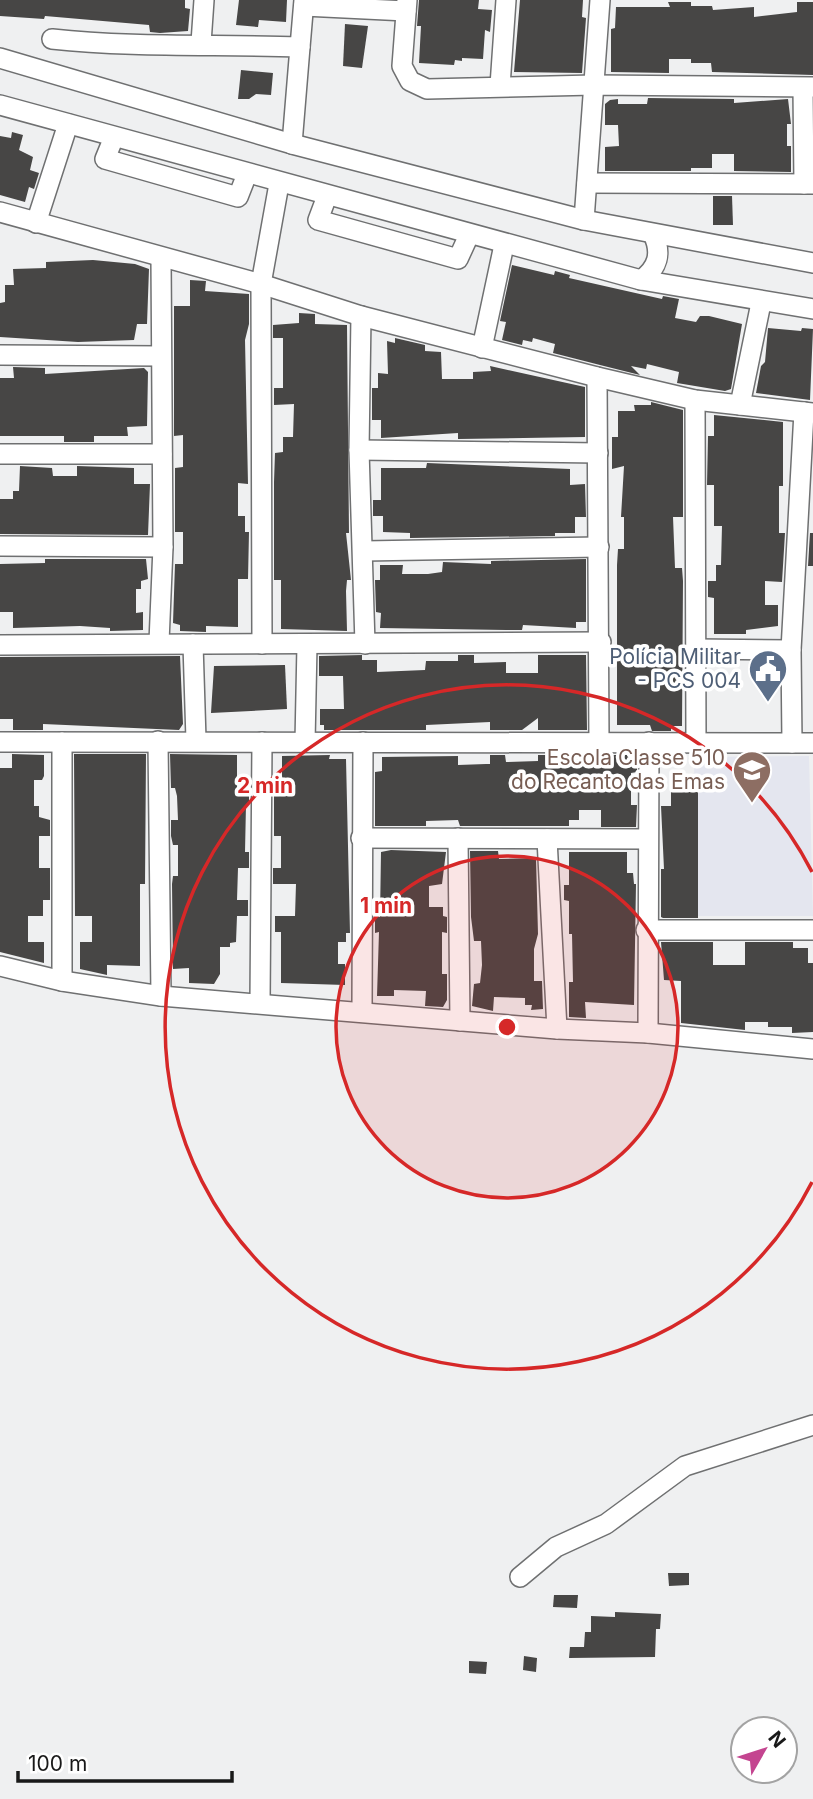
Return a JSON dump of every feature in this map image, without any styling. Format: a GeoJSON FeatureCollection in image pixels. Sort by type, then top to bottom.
{"type":"FeatureCollection","features":[{"type":"Feature","properties":{"kind":"street"},"geometry":{"type":"LineString","coordinates":[[201,43],[204,0]]}},
{"type":"Feature","properties":{"kind":"street"},"geometry":{"type":"LineString","coordinates":[[500,86],[506,0]]}},
{"type":"Feature","properties":{"kind":"street"},"geometry":{"type":"LineString","coordinates":[[584,220],[600,0]]}},
{"type":"Feature","properties":{"kind":"street"},"geometry":{"type":"LineString","coordinates":[[292,144],[304,3],[407,6],[402,66],[410,81],[427,89],[594,85],[808,88],[808,184],[587,183]]}},
{"type":"Feature","properties":{"kind":"street"},"geometry":{"type":"LineString","coordinates":[[52,39],[93,43],[300,47]]}},
{"type":"Feature","properties":{"kind":"street"},"geometry":{"type":"LineString","coordinates":[[5,63],[292,144],[584,220],[813,263]]}},
{"type":"Feature","properties":{"kind":"street"},"geometry":{"type":"LineString","coordinates":[[0,105],[279,184],[641,280],[761,303],[813,309]]}},
{"type":"Feature","properties":{"kind":"street"},"geometry":{"type":"LineString","coordinates":[[36,223],[68,124]]}},
{"type":"Feature","properties":{"kind":"street"},"geometry":{"type":"LineString","coordinates":[[262,644],[261,284],[279,184]]}},
{"type":"Feature","properties":{"kind":"street"},"geometry":{"type":"LineString","coordinates":[[0,212],[261,284],[361,316],[597,377],[695,400],[809,412],[791,650],[792,743]]}},
{"type":"Feature","properties":{"kind":"street"},"geometry":{"type":"LineString","coordinates":[[641,280],[656,265],[659,255],[653,234]]}},
{"type":"Feature","properties":{"kind":"street"},"geometry":{"type":"LineString","coordinates":[[482,348],[504,245]]}},
{"type":"Feature","properties":{"kind":"street"},"geometry":{"type":"LineString","coordinates":[[159,642],[163,547],[160,258]]}},
{"type":"Feature","properties":{"kind":"street"},"geometry":{"type":"LineString","coordinates":[[740,405],[761,303]]}},
{"type":"Feature","properties":{"kind":"street"},"geometry":{"type":"LineString","coordinates":[[361,316],[359,450],[365,644]]}},
{"type":"Feature","properties":{"kind":"street"},"geometry":{"type":"LineString","coordinates":[[0,355],[161,356]]}},
{"type":"Feature","properties":{"kind":"street"},"geometry":{"type":"LineString","coordinates":[[597,377],[601,642],[599,743]]}},
{"type":"Feature","properties":{"kind":"street"},"geometry":{"type":"LineString","coordinates":[[695,400],[696,743]]}},
{"type":"Feature","properties":{"kind":"street"},"geometry":{"type":"LineString","coordinates":[[359,450],[598,453]]}},
{"type":"Feature","properties":{"kind":"street"},"geometry":{"type":"LineString","coordinates":[[0,454],[162,454]]}},
{"type":"Feature","properties":{"kind":"street"},"geometry":{"type":"LineString","coordinates":[[0,546],[163,547]]}},
{"type":"Feature","properties":{"kind":"street"},"geometry":{"type":"LineString","coordinates":[[364,551],[599,547]]}},
{"type":"Feature","properties":{"kind":"street"},"geometry":{"type":"LineString","coordinates":[[0,645],[159,642],[307,645],[601,642]]}},
{"type":"Feature","properties":{"kind":"street"},"geometry":{"type":"LineString","coordinates":[[193,644],[196,740]]}},
{"type":"Feature","properties":{"kind":"street"},"geometry":{"type":"LineString","coordinates":[[305,742],[307,645]]}},
{"type":"Feature","properties":{"kind":"street"},"geometry":{"type":"LineString","coordinates":[[696,649],[791,650]]}},
{"type":"Feature","properties":{"kind":"street"},"geometry":{"type":"LineString","coordinates":[[0,742],[196,740],[813,743]]}},
{"type":"Feature","properties":{"kind":"street"},"geometry":{"type":"LineString","coordinates":[[158,741],[161,996]]}},
{"type":"Feature","properties":{"kind":"street"},"geometry":{"type":"LineString","coordinates":[[62,742],[62,981]]}},
{"type":"Feature","properties":{"kind":"street"},"geometry":{"type":"LineString","coordinates":[[260,1003],[262,742]]}},
{"type":"Feature","properties":{"kind":"street"},"geometry":{"type":"LineString","coordinates":[[362,1012],[363,742]]}},
{"type":"Feature","properties":{"kind":"street"},"geometry":{"type":"LineString","coordinates":[[648,1033],[646,930],[649,742]]}},
{"type":"Feature","properties":{"kind":"street"},"geometry":{"type":"LineString","coordinates":[[361,838],[647,839]]}},
{"type":"Feature","properties":{"kind":"street"},"geometry":{"type":"LineString","coordinates":[[458,838],[460,1021]]}},
{"type":"Feature","properties":{"kind":"street"},"geometry":{"type":"LineString","coordinates":[[547,839],[557,1030]]}},
{"type":"Feature","properties":{"kind":"street"},"geometry":{"type":"LineString","coordinates":[[646,930],[813,930]]}},
{"type":"Feature","properties":{"kind":"street"},"geometry":{"type":"LineString","coordinates":[[0,966],[62,981],[161,996],[557,1030],[648,1033],[813,1049]]}},
{"type":"Feature","properties":{"kind":"street"},"geometry":{"type":"LineString","coordinates":[[520,1577],[556,1547],[606,1524],[685,1466],[813,1425]]}},
{"type":"Feature","properties":{"kind":"shaded area","name":"Escola Classe 510 do Recanto das Emas"},"geometry":{"type":"Polygon","coordinates":[[[809,756],[813,916],[696,916],[694,757],[809,756]]]}},
{"type":"Feature","properties":{"kind":"building"},"geometry":{"type":"Polygon","coordinates":[[[0,0],[185,0],[185,8],[190,9],[188,31],[160,33],[150,32],[149,25],[45,16],[44,19],[0,16],[0,0]]]}},
{"type":"Feature","properties":{"kind":"building"},"geometry":{"type":"Polygon","coordinates":[[[239,0],[287,0],[286,22],[259,20],[258,27],[236,25],[239,0]]]}},
{"type":"Feature","properties":{"kind":"building"},"geometry":{"type":"Polygon","coordinates":[[[419,0],[479,0],[478,9],[492,10],[490,32],[485,30],[483,59],[462,58],[462,61],[455,60],[454,65],[419,63],[419,0]]]}},
{"type":"Feature","properties":{"kind":"building"},"geometry":{"type":"Polygon","coordinates":[[[520,0],[583,0],[582,17],[586,18],[582,73],[514,72],[520,0]]]}},
{"type":"Feature","properties":{"kind":"building"},"geometry":{"type":"Polygon","coordinates":[[[668,2],[691,2],[691,6],[712,6],[713,10],[754,7],[754,17],[797,12],[797,2],[813,2],[813,75],[712,72],[711,63],[691,63],[691,59],[669,59],[669,73],[611,72],[611,29],[615,28],[616,7],[670,7],[668,2]]]}},
{"type":"Feature","properties":{"kind":"building"},"geometry":{"type":"Polygon","coordinates":[[[345,24],[368,26],[362,68],[343,66],[345,24]]]}},
{"type":"Feature","properties":{"kind":"building"},"geometry":{"type":"Polygon","coordinates":[[[241,70],[273,73],[271,95],[256,94],[249,99],[238,99],[241,70]]]}},
{"type":"Feature","properties":{"kind":"building"},"geometry":{"type":"Polygon","coordinates":[[[648,98],[734,99],[734,103],[788,99],[791,124],[787,124],[787,146],[791,146],[791,172],[734,171],[734,154],[712,154],[712,168],[691,168],[691,171],[605,171],[605,147],[619,146],[618,125],[605,125],[605,104],[618,99],[618,104],[647,104],[648,98]]]}},
{"type":"Feature","properties":{"kind":"building"},"geometry":{"type":"Polygon","coordinates":[[[12,132],[23,135],[19,150],[33,157],[30,170],[39,173],[34,189],[29,187],[25,202],[0,195],[0,136],[11,138],[12,132]]]}},
{"type":"Feature","properties":{"kind":"building"},"geometry":{"type":"Polygon","coordinates":[[[713,196],[732,196],[733,225],[713,225],[713,196]]]}},
{"type":"Feature","properties":{"kind":"building"},"geometry":{"type":"Polygon","coordinates":[[[93,260],[135,264],[149,269],[147,324],[137,324],[134,340],[78,342],[0,337],[0,303],[5,302],[5,285],[14,285],[13,269],[46,268],[46,262],[93,260]]]}},
{"type":"Feature","properties":{"kind":"building"},"geometry":{"type":"Polygon","coordinates":[[[512,265],[554,275],[555,271],[570,275],[569,278],[662,299],[663,296],[679,299],[675,318],[696,322],[700,316],[709,316],[742,324],[731,389],[725,391],[677,383],[679,372],[647,364],[646,369],[631,366],[640,375],[553,353],[555,344],[533,338],[532,342],[523,340],[522,345],[502,340],[506,322],[500,321],[512,265]]]}},
{"type":"Feature","properties":{"kind":"building"},"geometry":{"type":"Polygon","coordinates":[[[190,280],[206,281],[205,291],[249,294],[249,324],[245,340],[248,484],[238,483],[238,516],[245,516],[245,532],[249,532],[248,579],[238,579],[238,627],[206,626],[206,632],[180,631],[180,625],[173,623],[175,564],[183,564],[183,532],[175,532],[175,468],[183,467],[183,435],[174,436],[174,306],[190,306],[190,280]]]}},
{"type":"Feature","properties":{"kind":"building"},"geometry":{"type":"Polygon","coordinates":[[[299,313],[315,314],[315,324],[347,325],[349,533],[346,533],[351,580],[347,580],[346,591],[347,631],[281,629],[281,580],[274,580],[275,453],[283,452],[283,437],[293,437],[294,404],[274,405],[274,388],[283,388],[283,338],[273,338],[273,325],[299,323],[299,313]]]}},
{"type":"Feature","properties":{"kind":"building"},"geometry":{"type":"Polygon","coordinates":[[[768,328],[801,331],[802,328],[813,329],[810,400],[756,393],[761,366],[765,362],[768,328]]]}},
{"type":"Feature","properties":{"kind":"building"},"geometry":{"type":"Polygon","coordinates":[[[395,338],[425,345],[425,351],[441,352],[442,379],[473,379],[473,372],[491,371],[490,366],[585,387],[585,437],[458,439],[458,433],[381,438],[381,420],[372,420],[372,388],[378,388],[378,373],[388,374],[387,341],[395,343],[395,338]]]}},
{"type":"Feature","properties":{"kind":"building"},"geometry":{"type":"Polygon","coordinates":[[[13,367],[45,368],[45,374],[144,368],[148,372],[147,426],[127,427],[128,436],[94,436],[94,442],[64,442],[64,436],[0,436],[0,378],[14,378],[13,367]]]}},
{"type":"Feature","properties":{"kind":"building"},"geometry":{"type":"Polygon","coordinates":[[[651,402],[683,410],[683,517],[673,517],[675,568],[682,568],[683,581],[682,726],[671,726],[671,731],[652,731],[650,725],[617,725],[617,565],[618,549],[624,549],[624,517],[621,517],[624,466],[612,469],[612,437],[618,437],[618,411],[635,411],[634,405],[651,405],[651,402]]]}},
{"type":"Feature","properties":{"kind":"building"},"geometry":{"type":"Polygon","coordinates":[[[714,415],[783,422],[783,486],[779,486],[779,533],[785,533],[782,582],[765,581],[765,605],[778,605],[778,626],[746,630],[746,634],[714,634],[714,598],[708,597],[708,581],[716,581],[716,565],[721,565],[722,526],[714,526],[714,485],[707,485],[708,436],[714,436],[714,415]]]}},
{"type":"Feature","properties":{"kind":"building"},"geometry":{"type":"Polygon","coordinates":[[[427,463],[570,469],[570,485],[585,484],[586,517],[575,517],[575,533],[555,533],[555,536],[410,538],[410,533],[383,532],[383,516],[373,516],[373,500],[381,500],[381,468],[426,468],[427,463]]]}},
{"type":"Feature","properties":{"kind":"building"},"geometry":{"type":"Polygon","coordinates":[[[20,466],[52,468],[53,476],[77,476],[77,466],[134,468],[134,484],[150,484],[148,535],[0,534],[0,499],[13,499],[13,491],[19,491],[20,466]]]}},
{"type":"Feature","properties":{"kind":"building"},"geometry":{"type":"Polygon","coordinates":[[[810,533],[813,533],[813,566],[808,566],[810,533]]]}},
{"type":"Feature","properties":{"kind":"building"},"geometry":{"type":"Polygon","coordinates":[[[45,559],[146,559],[148,579],[141,581],[141,589],[136,589],[136,613],[143,612],[143,630],[110,631],[110,628],[80,626],[13,628],[13,612],[0,612],[0,564],[45,563],[45,559]]]}},
{"type":"Feature","properties":{"kind":"building"},"geometry":{"type":"Polygon","coordinates":[[[586,559],[586,622],[576,622],[576,628],[523,625],[522,630],[380,628],[381,613],[376,612],[375,580],[380,580],[380,565],[403,565],[402,574],[428,574],[442,572],[443,562],[491,564],[491,561],[586,559]]]}},
{"type":"Feature","properties":{"kind":"building"},"geometry":{"type":"Polygon","coordinates":[[[362,655],[362,660],[377,660],[377,672],[425,670],[426,661],[458,661],[458,655],[474,655],[474,663],[506,662],[506,673],[538,673],[538,655],[586,655],[587,730],[538,730],[538,718],[522,730],[490,730],[490,722],[426,725],[426,730],[324,730],[324,725],[320,725],[320,709],[344,709],[343,676],[319,676],[319,656],[362,655]]]}},
{"type":"Feature","properties":{"kind":"building"},"geometry":{"type":"Polygon","coordinates":[[[180,656],[183,724],[179,730],[43,724],[43,730],[13,730],[13,719],[0,719],[0,657],[180,656]]]}},
{"type":"Feature","properties":{"kind":"building"},"geometry":{"type":"Polygon","coordinates":[[[285,665],[287,709],[211,713],[214,666],[285,665]]]}},
{"type":"Feature","properties":{"kind":"building"},"geometry":{"type":"Polygon","coordinates":[[[12,754],[44,755],[44,776],[42,780],[34,780],[34,806],[39,806],[39,817],[50,820],[50,836],[39,836],[39,868],[50,868],[50,900],[43,900],[43,916],[28,916],[28,942],[44,942],[44,963],[0,952],[0,768],[12,768],[12,754]]]}},
{"type":"Feature","properties":{"kind":"building"},"geometry":{"type":"Polygon","coordinates":[[[74,754],[146,754],[145,884],[140,884],[140,966],[107,965],[107,975],[80,969],[80,942],[92,942],[92,916],[75,916],[74,754]]]}},
{"type":"Feature","properties":{"kind":"building"},"geometry":{"type":"Polygon","coordinates":[[[170,754],[237,755],[237,788],[249,788],[245,852],[249,852],[249,868],[238,868],[237,900],[248,900],[248,916],[237,916],[236,942],[230,943],[230,947],[220,947],[220,974],[214,984],[189,983],[189,968],[173,969],[172,884],[173,876],[178,876],[178,845],[173,845],[171,820],[178,820],[177,796],[175,788],[171,788],[170,754]]]}},
{"type":"Feature","properties":{"kind":"building"},"geometry":{"type":"Polygon","coordinates":[[[330,755],[329,759],[346,759],[350,933],[346,933],[346,942],[338,942],[338,964],[345,964],[345,985],[281,983],[281,932],[275,932],[275,916],[295,916],[296,884],[273,884],[273,868],[281,868],[281,836],[274,836],[274,792],[282,786],[282,756],[330,755]]]}},
{"type":"Feature","properties":{"kind":"building"},"geometry":{"type":"Polygon","coordinates":[[[490,755],[505,755],[506,762],[538,761],[538,755],[591,755],[592,761],[595,755],[637,755],[637,772],[631,773],[631,805],[637,805],[636,827],[601,827],[601,810],[579,810],[579,820],[569,820],[569,826],[460,826],[458,820],[426,821],[426,826],[375,826],[375,772],[382,771],[382,757],[458,756],[458,765],[490,764],[490,755]]]}},
{"type":"Feature","properties":{"kind":"building"},"geometry":{"type":"Polygon","coordinates":[[[682,778],[698,778],[698,918],[663,918],[661,806],[671,806],[671,789],[682,789],[682,778]]]}},
{"type":"Feature","properties":{"kind":"building"},"geometry":{"type":"Polygon","coordinates":[[[470,851],[498,851],[499,859],[536,858],[538,934],[534,949],[534,981],[542,981],[543,1009],[531,1010],[532,1005],[525,1005],[525,998],[494,997],[493,1011],[472,1006],[474,984],[480,983],[482,965],[481,941],[474,941],[471,917],[470,851]]]}},
{"type":"Feature","properties":{"kind":"building"},"geometry":{"type":"Polygon","coordinates":[[[381,852],[446,852],[442,884],[429,886],[429,907],[443,907],[443,916],[447,917],[447,933],[442,932],[442,974],[447,974],[447,1000],[443,1007],[425,1006],[426,991],[394,990],[394,996],[377,996],[379,932],[375,933],[375,916],[380,917],[381,852]]]}},
{"type":"Feature","properties":{"kind":"building"},"geometry":{"type":"Polygon","coordinates":[[[569,852],[627,852],[627,873],[633,873],[636,884],[634,1005],[585,1002],[586,1018],[569,1017],[569,982],[573,982],[572,934],[569,934],[569,901],[564,900],[564,885],[569,885],[569,852]]]}},
{"type":"Feature","properties":{"kind":"building"},"geometry":{"type":"Polygon","coordinates":[[[661,942],[713,942],[713,965],[745,965],[745,942],[793,942],[793,948],[808,948],[808,963],[813,963],[813,1032],[792,1033],[792,1027],[768,1027],[768,1022],[745,1022],[745,1030],[681,1023],[681,981],[664,980],[661,942]]]}},
{"type":"Feature","properties":{"kind":"building"},"geometry":{"type":"Polygon","coordinates":[[[668,1573],[689,1573],[689,1585],[669,1586],[668,1573]]]}},
{"type":"Feature","properties":{"kind":"building"},"geometry":{"type":"Polygon","coordinates":[[[554,1595],[578,1595],[577,1608],[553,1607],[554,1595]]]}},
{"type":"Feature","properties":{"kind":"building"},"geometry":{"type":"Polygon","coordinates":[[[615,1612],[661,1614],[660,1629],[656,1629],[655,1657],[569,1658],[570,1647],[584,1647],[585,1632],[591,1632],[591,1616],[615,1617],[615,1612]]]}},
{"type":"Feature","properties":{"kind":"building"},"geometry":{"type":"Polygon","coordinates":[[[524,1656],[537,1658],[536,1672],[523,1670],[524,1656]]]}},
{"type":"Feature","properties":{"kind":"building"},"geometry":{"type":"Polygon","coordinates":[[[469,1661],[487,1662],[486,1674],[469,1673],[469,1661]]]}},
{"type":"Feature","properties":{"kind":"place","name":"Polícia Militar - PCS 004"},"geometry":{"type":"Point","coordinates":[768,703]}},
{"type":"Feature","properties":{"kind":"place","name":"Escola Classe 510 do Recanto das Emas"},"geometry":{"type":"Point","coordinates":[752,804]}}]}
